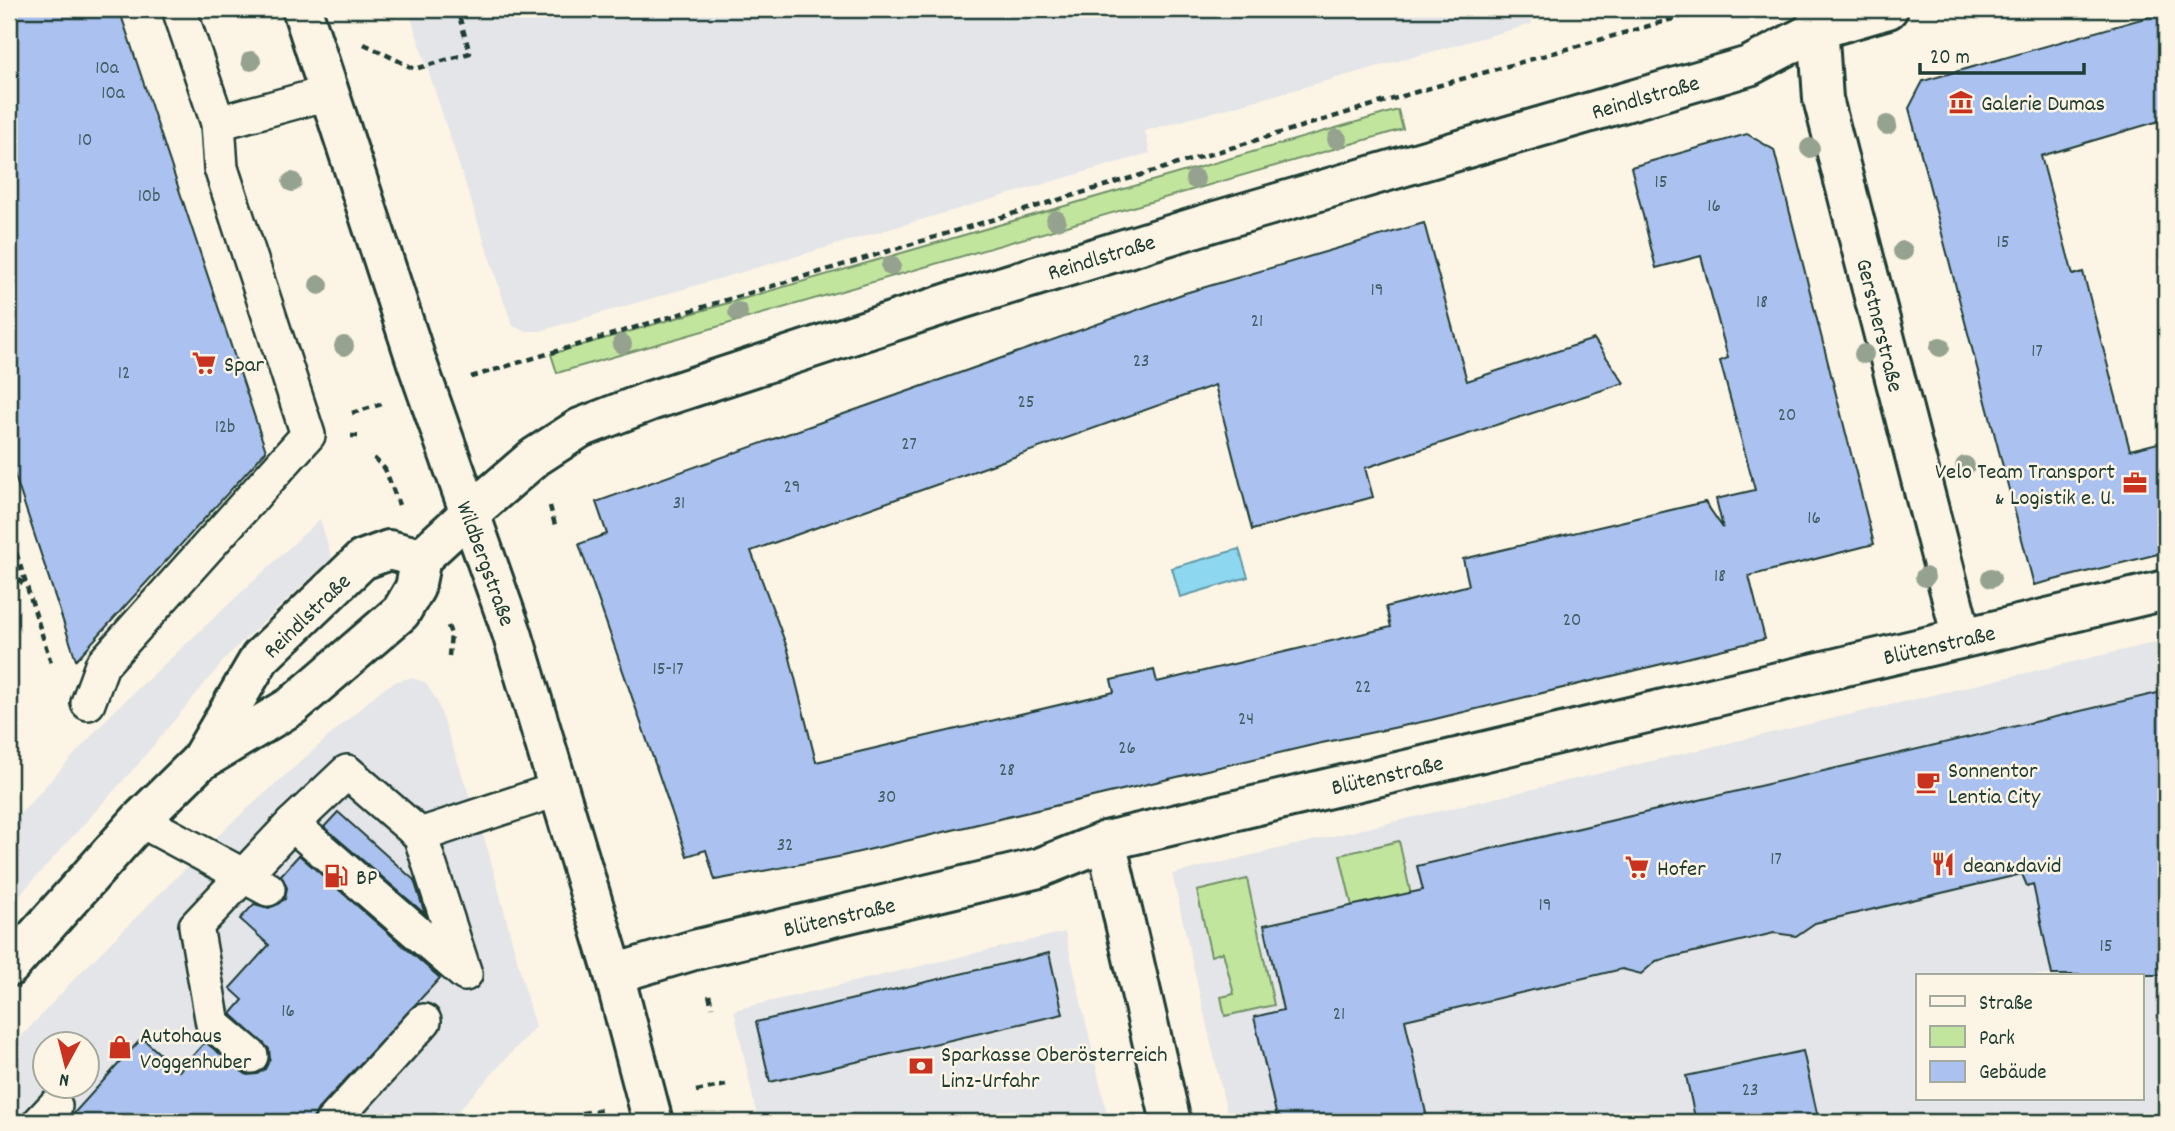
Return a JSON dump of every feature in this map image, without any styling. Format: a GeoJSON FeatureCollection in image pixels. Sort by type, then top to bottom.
{"type":"FeatureCollection","features":[{"type":"Feature","properties":{"kind":"street","name":"Wildbergstraße"},"geometry":{"type":"LineString","coordinates":[[302,9],[469,514],[512,633],[614,974],[653,1122]]}},
{"type":"Feature","properties":{"kind":"street","name":"Reindlstraße"},"geometry":{"type":"LineString","coordinates":[[9,967],[140,820],[199,762],[292,706],[401,612],[415,588],[421,558],[535,457],[580,428],[650,401],[961,299],[1203,225],[1749,66],[1818,19],[1888,9]]}},
{"type":"Feature","properties":{"kind":"street","name":"Gerstnerstraße"},"geometry":{"type":"LineString","coordinates":[[1818,19],[1823,99],[1962,638]]}},
{"type":"Feature","properties":{"kind":"street","name":"Reindlstraße"},"geometry":{"type":"LineString","coordinates":[[199,762],[260,658],[362,560],[389,550],[421,558]]}},
{"type":"Feature","properties":{"kind":"street","name":"Blütenstraße"},"geometry":{"type":"LineString","coordinates":[[614,974],[694,950],[1039,869],[1106,841],[2166,590]]}},
{"type":"Feature","properties":{"kind":"street"},"geometry":{"type":"LineString","coordinates":[[1106,841],[1171,1122]]}},
{"type":"Feature","properties":{"kind":"lane"},"geometry":{"type":"LineString","coordinates":[[88,703],[102,665],[308,435],[221,168],[218,123],[179,9]]}},
{"type":"Feature","properties":{"kind":"lane"},"geometry":{"type":"LineString","coordinates":[[218,123],[328,93]]}},
{"type":"Feature","properties":{"kind":"lane"},"geometry":{"type":"LineString","coordinates":[[251,1056],[213,1024],[196,926],[255,882],[292,824],[347,772],[419,835],[465,974],[292,824]]}},
{"type":"Feature","properties":{"kind":"lane"},"geometry":{"type":"LineString","coordinates":[[419,835],[559,789]]}},
{"type":"Feature","properties":{"kind":"lane"},"geometry":{"type":"LineString","coordinates":[[140,820],[255,882]]}},
{"type":"Feature","properties":{"kind":"lane"},"geometry":{"type":"LineString","coordinates":[[326,1120],[424,1021]]}},
{"type":"Feature","properties":{"kind":"path"},"geometry":{"type":"LineString","coordinates":[[415,69],[470,53],[457,9]]}},
{"type":"Feature","properties":{"kind":"path"},"geometry":{"type":"LineString","coordinates":[[512,364],[1416,92],[1708,9]]}},
{"type":"Feature","properties":{"kind":"path"},"geometry":{"type":"LineString","coordinates":[[374,458],[385,470]]}},
{"type":"Feature","properties":{"kind":"path"},"geometry":{"type":"LineString","coordinates":[[9,530],[55,673],[88,703]]}},
{"type":"Feature","properties":{"kind":"path"},"geometry":{"type":"LineString","coordinates":[[9,571],[27,587]]}},
{"type":"Feature","properties":{"kind":"path"},"geometry":{"type":"LineString","coordinates":[[449,656],[451,634]]}},
{"type":"Feature","properties":{"kind":"shaded area"},"geometry":{"type":"Polygon","coordinates":[[[408,9],[1528,9],[1532,24],[1145,131],[1150,153],[540,331],[525,331],[513,326],[505,305],[408,9]]]}},
{"type":"Feature","properties":{"kind":"shaded area"},"geometry":{"type":"Polygon","coordinates":[[[320,519],[332,558],[230,653],[139,763],[9,907],[9,826],[114,711],[320,519]]]}},
{"type":"Feature","properties":{"kind":"shaded area"},"geometry":{"type":"Polygon","coordinates":[[[2166,640],[2166,1122],[1229,1122],[1172,874],[2166,640]]]}},
{"type":"Feature","properties":{"kind":"shaded area","name":"BP"},"geometry":{"type":"Polygon","coordinates":[[[411,678],[425,682],[437,701],[488,850],[535,1027],[448,1122],[9,1122],[9,1050],[76,977],[227,827],[381,690],[397,681],[411,678]]]}},
{"type":"Feature","properties":{"kind":"shaded area","name":"Sparkasse Oberösterreich Linz-Urfahr"},"geometry":{"type":"Polygon","coordinates":[[[1065,932],[1109,1122],[758,1122],[734,1010],[1065,932]]]}},
{"type":"Feature","properties":{"kind":"green space"},"geometry":{"type":"Polygon","coordinates":[[[1398,110],[1403,129],[557,373],[551,354],[1398,110]]]}},
{"type":"Feature","properties":{"kind":"green space"},"geometry":{"type":"Polygon","coordinates":[[[1399,841],[1419,931],[1361,944],[1340,855],[1399,841]]]}},
{"type":"Feature","properties":{"kind":"green space"},"geometry":{"type":"Polygon","coordinates":[[[1247,879],[1274,1005],[1225,1016],[1221,997],[1234,994],[1223,952],[1211,956],[1197,891],[1247,879]]]}},
{"type":"Feature","properties":{"kind":"water"},"geometry":{"type":"Polygon","coordinates":[[[1239,549],[1248,577],[1180,597],[1172,568],[1239,549]]]}},
{"type":"Feature","properties":{"kind":"building"},"geometry":{"type":"Polygon","coordinates":[[[9,9],[119,9],[266,451],[76,660],[9,458],[9,9]]]}},
{"type":"Feature","properties":{"kind":"building"},"geometry":{"type":"Polygon","coordinates":[[[2166,12],[2166,119],[2041,156],[2073,275],[2083,272],[2130,450],[2166,441],[2166,552],[2034,585],[1909,108],[1923,81],[2166,12]]]}},
{"type":"Feature","properties":{"kind":"building"},"geometry":{"type":"Polygon","coordinates":[[[1747,134],[1774,150],[1874,544],[1749,576],[1765,639],[1431,720],[1317,744],[838,857],[715,880],[706,850],[687,856],[579,544],[607,534],[596,502],[1185,293],[1424,223],[1467,381],[1594,339],[1624,383],[1365,468],[1373,497],[1252,530],[1215,385],[751,551],[788,650],[816,762],[1114,692],[1111,680],[1154,670],[1157,682],[1391,627],[1386,607],[1469,585],[1463,559],[1705,502],[1723,528],[1716,499],[1755,490],[1720,361],[1728,358],[1701,256],[1656,268],[1631,167],[1747,134]]]}},
{"type":"Feature","properties":{"kind":"building"},"geometry":{"type":"Polygon","coordinates":[[[2166,691],[2166,975],[2052,974],[2033,884],[2027,886],[2022,874],[1815,923],[1796,936],[1774,933],[1656,961],[1641,974],[1622,969],[1405,1020],[1428,1122],[1278,1122],[1254,1017],[1283,1010],[1264,925],[1423,890],[1417,866],[2166,691]]]}},
{"type":"Feature","properties":{"kind":"building"},"geometry":{"type":"Polygon","coordinates":[[[338,812],[414,880],[425,914],[324,827],[338,812]]]}},
{"type":"Feature","properties":{"kind":"building"},"geometry":{"type":"Polygon","coordinates":[[[299,855],[440,978],[318,1109],[311,1122],[66,1122],[86,1100],[102,1100],[102,1082],[142,1038],[179,1071],[205,1042],[247,1075],[257,1074],[265,1069],[270,1059],[269,1049],[231,1014],[243,1000],[230,988],[269,945],[240,919],[254,904],[269,908],[285,899],[287,888],[281,875],[299,855]]]}},
{"type":"Feature","properties":{"kind":"building"},"geometry":{"type":"Polygon","coordinates":[[[1049,953],[1063,1014],[770,1082],[756,1022],[1049,953]]]}},
{"type":"Feature","properties":{"kind":"building"},"geometry":{"type":"Polygon","coordinates":[[[1803,1051],[1819,1122],[1696,1122],[1686,1076],[1803,1051]]]}},
{"type":"Feature","properties":{"kind":"place","name":"Galerie Dumas"},"geometry":{"type":"Point","coordinates":[1961,102]}},
{"type":"Feature","properties":{"kind":"place","name":"Spar"},"geometry":{"type":"Point","coordinates":[204,363]}},
{"type":"Feature","properties":{"kind":"place","name":"Velo Team Transport & Logistik e. U."},"geometry":{"type":"Point","coordinates":[2135,483]}},
{"type":"Feature","properties":{"kind":"place","name":"Sonnentor Lentia City"},"geometry":{"type":"Point","coordinates":[1928,782]}},
{"type":"Feature","properties":{"kind":"place","name":"dean&david"},"geometry":{"type":"Point","coordinates":[1943,864]}},
{"type":"Feature","properties":{"kind":"place","name":"Hofer"},"geometry":{"type":"Point","coordinates":[1637,867]}},
{"type":"Feature","properties":{"kind":"place","name":"BP"},"geometry":{"type":"Point","coordinates":[336,876]}},
{"type":"Feature","properties":{"kind":"place","name":"Autohaus Voggenhuber"},"geometry":{"type":"Point","coordinates":[120,1047]}},
{"type":"Feature","properties":{"kind":"place","name":"Sparkasse Oberösterreich Linz-Urfahr"},"geometry":{"type":"Point","coordinates":[921,1066]}}]}
